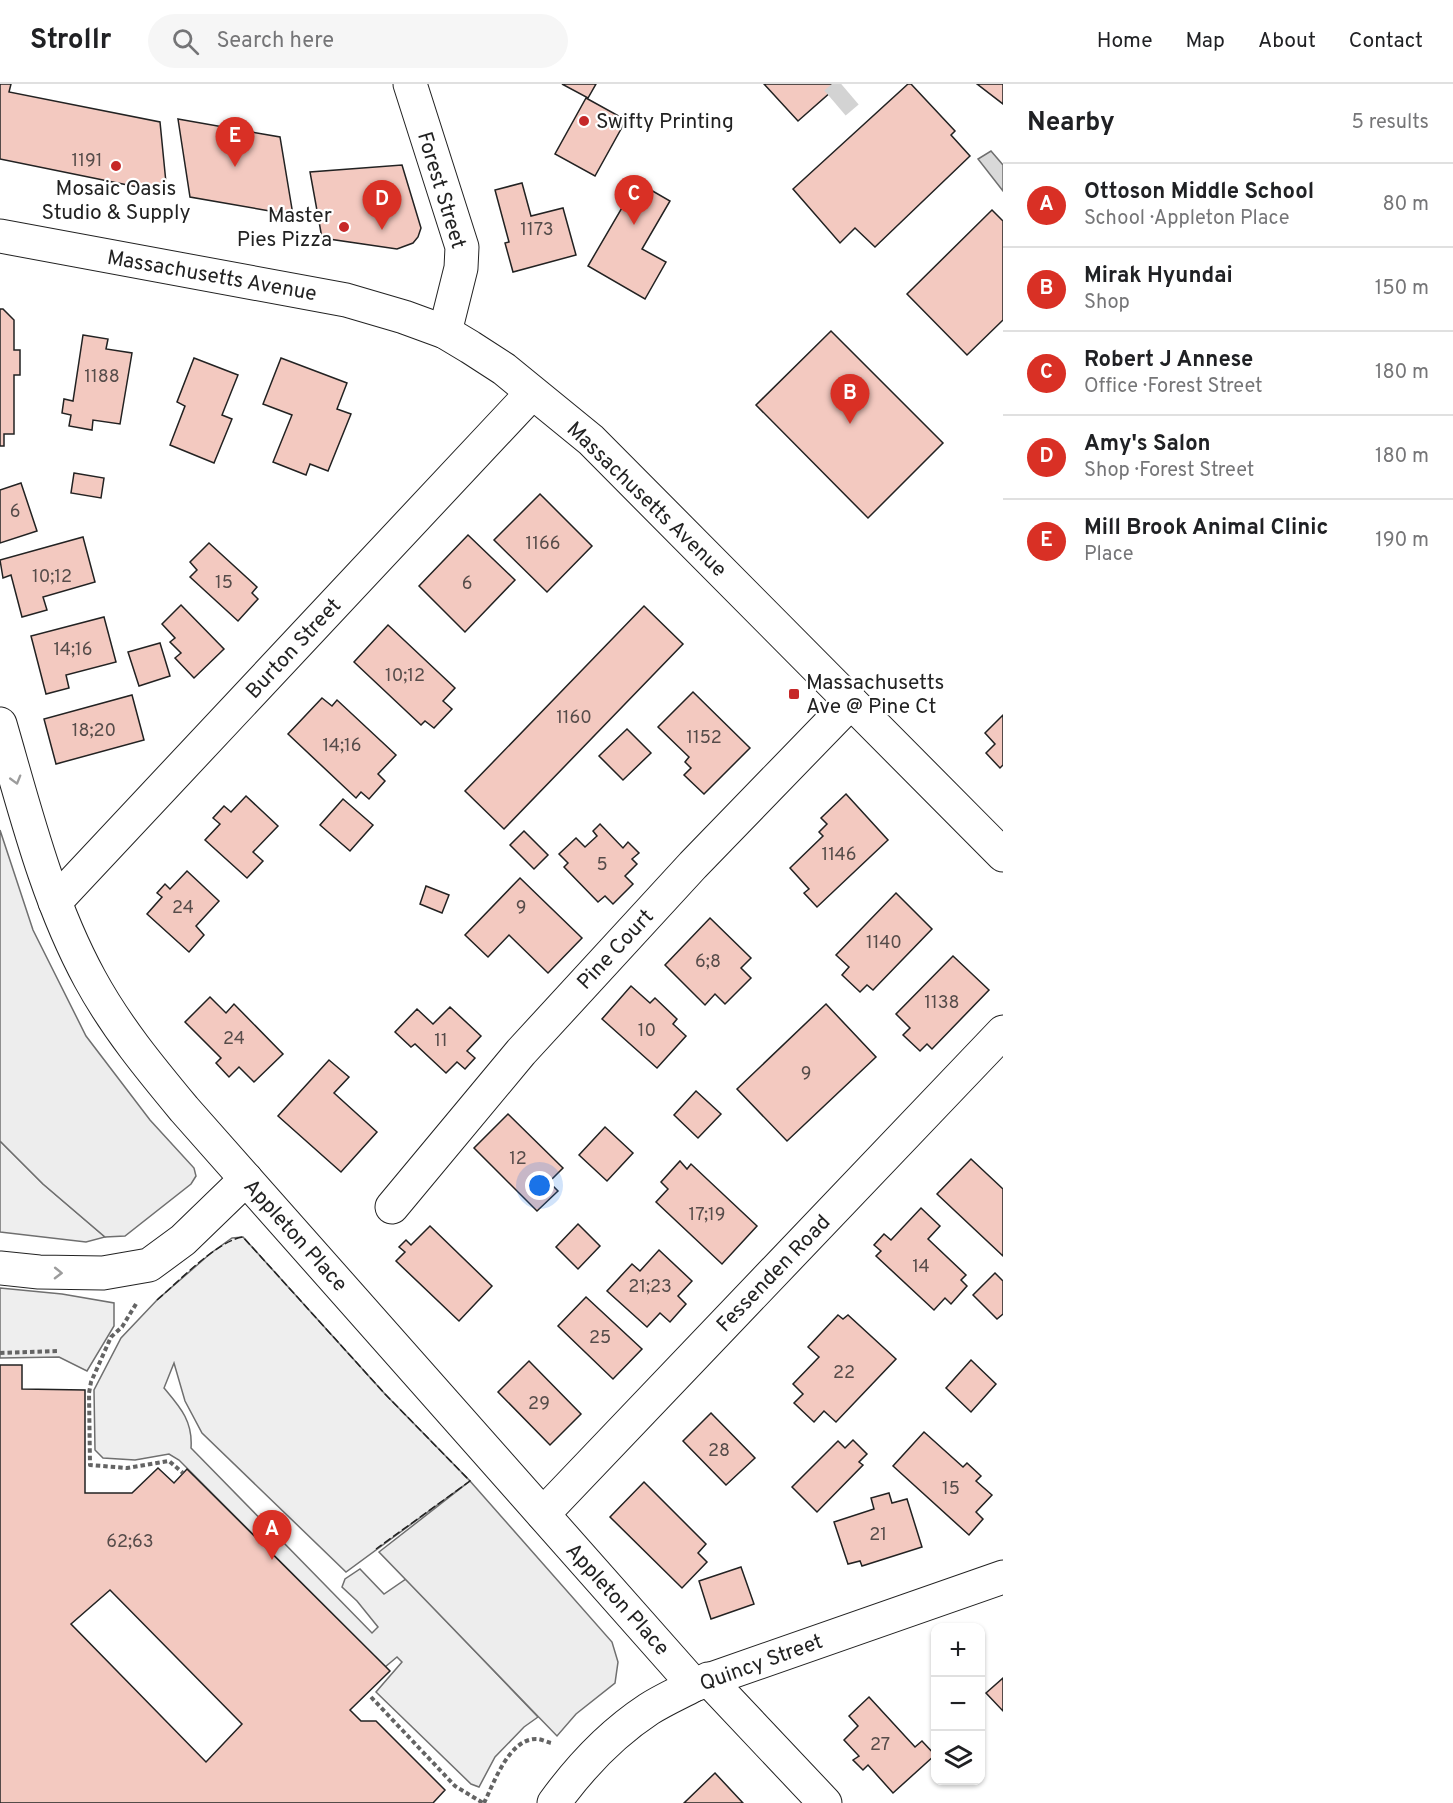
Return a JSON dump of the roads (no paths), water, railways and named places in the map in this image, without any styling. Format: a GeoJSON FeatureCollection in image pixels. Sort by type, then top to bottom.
{"type":"FeatureCollection","features":[{"type":"Feature","properties":{"kind":"street","name":"Forest Street"},"geometry":{"type":"LineString","coordinates":[[410,84],[462,247],[461,268],[445,332]]}},
{"type":"Feature","properties":{"kind":"street","name":"Massachusetts Avenue"},"geometry":{"type":"LineString","coordinates":[[0,236],[346,300],[409,318],[445,332],[504,369],[591,440],[1002,852]]}},
{"type":"Feature","properties":{"kind":"street","name":"Burton Street"},"geometry":{"type":"LineString","coordinates":[[55,902],[532,393]]}},
{"type":"Feature","properties":{"kind":"street","name":"Pine Court"},"geometry":{"type":"LineString","coordinates":[[392,1207],[521,1052],[693,865],[851,702]]}},
{"type":"Feature","properties":{"kind":"street","name":"Appleton Place"},"geometry":{"type":"LineString","coordinates":[[0,724],[30,828],[55,902],[90,978],[132,1046],[184,1109],[543,1514],[701,1682],[825,1803]]}},
{"type":"Feature","properties":{"kind":"street","name":"Fessenden Road"},"geometry":{"type":"LineString","coordinates":[[543,1514],[1003,1032]]}},
{"type":"Feature","properties":{"kind":"street"},"geometry":{"type":"LineString","coordinates":[[0,1268],[103,1274],[149,1265],[188,1235],[246,1179]]}},
{"type":"Feature","properties":{"kind":"street","name":"Quincy Street"},"geometry":{"type":"LineString","coordinates":[[554,1803],[574,1774],[616,1733],[650,1708],[701,1682],[1003,1577]]}},
{"type":"Feature","properties":{"kind":"tunnel"},"geometry":{"type":"LineString","coordinates":[[835,103],[848,92]]}},
{"type":"Feature","properties":{"kind":"place","name":"Swifty Printing"},"geometry":{"type":"Point","coordinates":[584,121]}},
{"type":"Feature","properties":{"kind":"place","name":"Mosaic Oasis Studio & Supply"},"geometry":{"type":"Point","coordinates":[116,166]}},
{"type":"Feature","properties":{"kind":"place","name":"Mill Brook Animal Clinic"},"geometry":{"type":"Point","coordinates":[235,167]}},
{"type":"Feature","properties":{"kind":"place","name":"Robert J Annese"},"geometry":{"type":"Point","coordinates":[634,225]}},
{"type":"Feature","properties":{"kind":"place","name":"Master Pies Pizza"},"geometry":{"type":"Point","coordinates":[344,227]}},
{"type":"Feature","properties":{"kind":"place","name":"Amy's Salon"},"geometry":{"type":"Point","coordinates":[382,230]}},
{"type":"Feature","properties":{"kind":"place","name":"Mirak Hyundai"},"geometry":{"type":"Point","coordinates":[850,424]}},
{"type":"Feature","properties":{"kind":"place","name":"Massachusetts Ave @ Pine Ct"},"geometry":{"type":"Point","coordinates":[794,694]}},
{"type":"Feature","properties":{"kind":"place","name":"Ottoson Middle School"},"geometry":{"type":"Point","coordinates":[272,1560]}}]}
